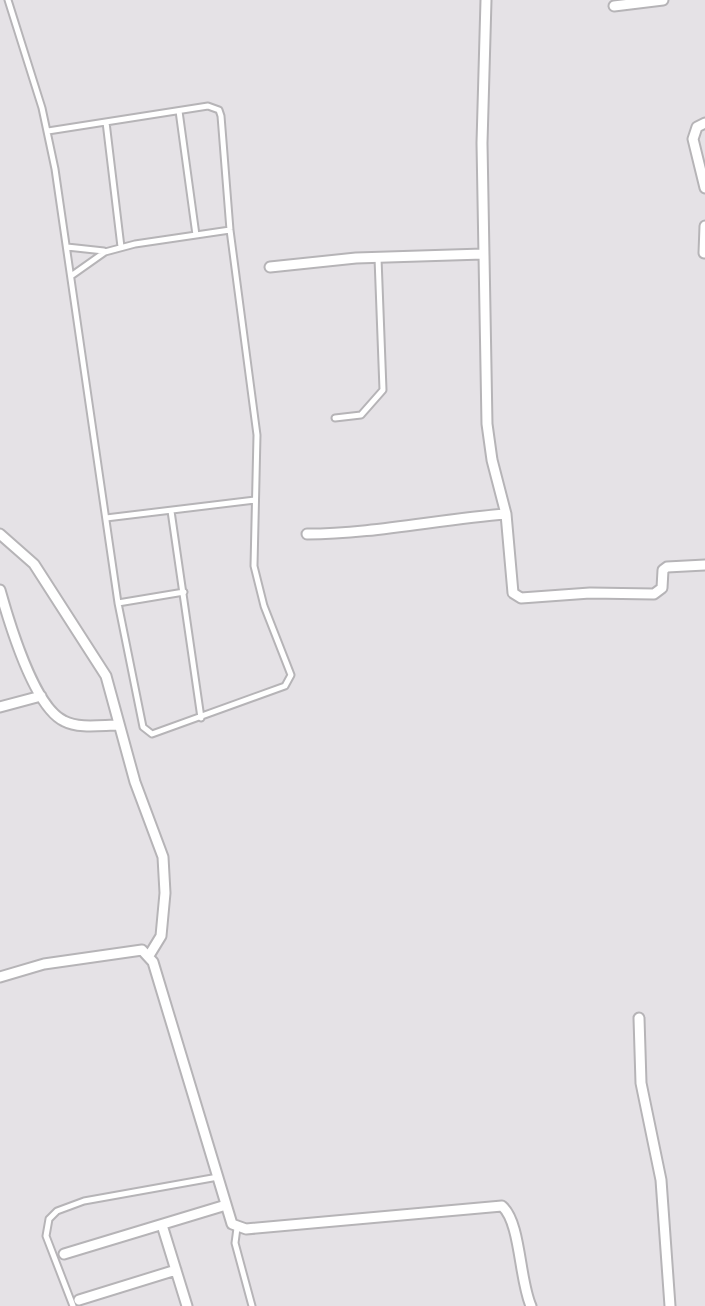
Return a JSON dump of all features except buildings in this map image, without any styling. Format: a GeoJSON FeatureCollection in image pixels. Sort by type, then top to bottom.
{"type":"FeatureCollection","features":[{"type":"Feature","properties":{"kind":"street"},"geometry":{"type":"LineString","coordinates":[[486,0],[483,254],[488,435],[506,514],[513,593],[521,598],[590,593],[654,594],[662,588],[663,570],[667,567],[705,565]]}},
{"type":"Feature","properties":{"kind":"street"},"geometry":{"type":"LineString","coordinates":[[614,6],[663,0]]}},
{"type":"Feature","properties":{"kind":"street"},"geometry":{"type":"LineString","coordinates":[[705,123],[697,127],[693,139],[705,188]]}},
{"type":"Feature","properties":{"kind":"street"},"geometry":{"type":"LineString","coordinates":[[704,253],[705,226]]}},
{"type":"Feature","properties":{"kind":"street"},"geometry":{"type":"LineString","coordinates":[[270,267],[378,258],[483,254]]}},
{"type":"Feature","properties":{"kind":"street"},"geometry":{"type":"LineString","coordinates":[[307,534],[356,533],[384,526],[506,514]]}},
{"type":"Feature","properties":{"kind":"street"},"geometry":{"type":"LineString","coordinates":[[0,534],[24,552],[106,676],[135,782],[163,857],[165,893],[161,936],[150,954],[232,1224],[237,1228],[360,1217],[412,1217],[502,1206],[513,1221],[522,1284],[531,1306]]}},
{"type":"Feature","properties":{"kind":"street"},"geometry":{"type":"LineString","coordinates":[[0,590],[2,606],[41,696],[57,717],[67,723],[119,725]]}},
{"type":"Feature","properties":{"kind":"street"},"geometry":{"type":"LineString","coordinates":[[0,707],[41,696]]}},
{"type":"Feature","properties":{"kind":"street"},"geometry":{"type":"LineString","coordinates":[[0,977],[44,964],[133,950],[150,954]]}},
{"type":"Feature","properties":{"kind":"street"},"geometry":{"type":"LineString","coordinates":[[639,1018],[639,1067],[661,1180],[670,1306]]}},
{"type":"Feature","properties":{"kind":"street"},"geometry":{"type":"LineString","coordinates":[[64,1254],[226,1205]]}},
{"type":"Feature","properties":{"kind":"street"},"geometry":{"type":"LineString","coordinates":[[162,1225],[187,1306]]}},
{"type":"Feature","properties":{"kind":"street"},"geometry":{"type":"LineString","coordinates":[[76,1303],[176,1270]]}},
{"type":"Feature","properties":{"kind":"lane"},"geometry":{"type":"LineString","coordinates":[[8,0],[48,131],[118,603],[147,733],[158,733],[290,681],[289,667],[256,579],[253,550],[257,435],[230,230],[219,110],[208,106],[48,131]]}},
{"type":"Feature","properties":{"kind":"lane"},"geometry":{"type":"LineString","coordinates":[[179,111],[196,235]]}},
{"type":"Feature","properties":{"kind":"lane"},"geometry":{"type":"LineString","coordinates":[[106,122],[121,247]]}},
{"type":"Feature","properties":{"kind":"lane"},"geometry":{"type":"LineString","coordinates":[[71,276],[105,252],[121,247],[230,230]]}},
{"type":"Feature","properties":{"kind":"lane"},"geometry":{"type":"LineString","coordinates":[[67,247],[105,252]]}},
{"type":"Feature","properties":{"kind":"lane"},"geometry":{"type":"LineString","coordinates":[[335,418],[361,415],[369,410],[385,382],[378,258]]}},
{"type":"Feature","properties":{"kind":"lane"},"geometry":{"type":"LineString","coordinates":[[106,518],[255,500]]}},
{"type":"Feature","properties":{"kind":"lane"},"geometry":{"type":"LineString","coordinates":[[171,511],[201,718]]}},
{"type":"Feature","properties":{"kind":"lane"},"geometry":{"type":"LineString","coordinates":[[118,603],[184,592]]}},
{"type":"Feature","properties":{"kind":"lane"},"geometry":{"type":"LineString","coordinates":[[76,1303],[46,1236],[49,1219],[57,1211],[84,1201],[219,1177]]}},
{"type":"Feature","properties":{"kind":"lane"},"geometry":{"type":"LineString","coordinates":[[237,1228],[235,1243],[252,1306]]}}]}
